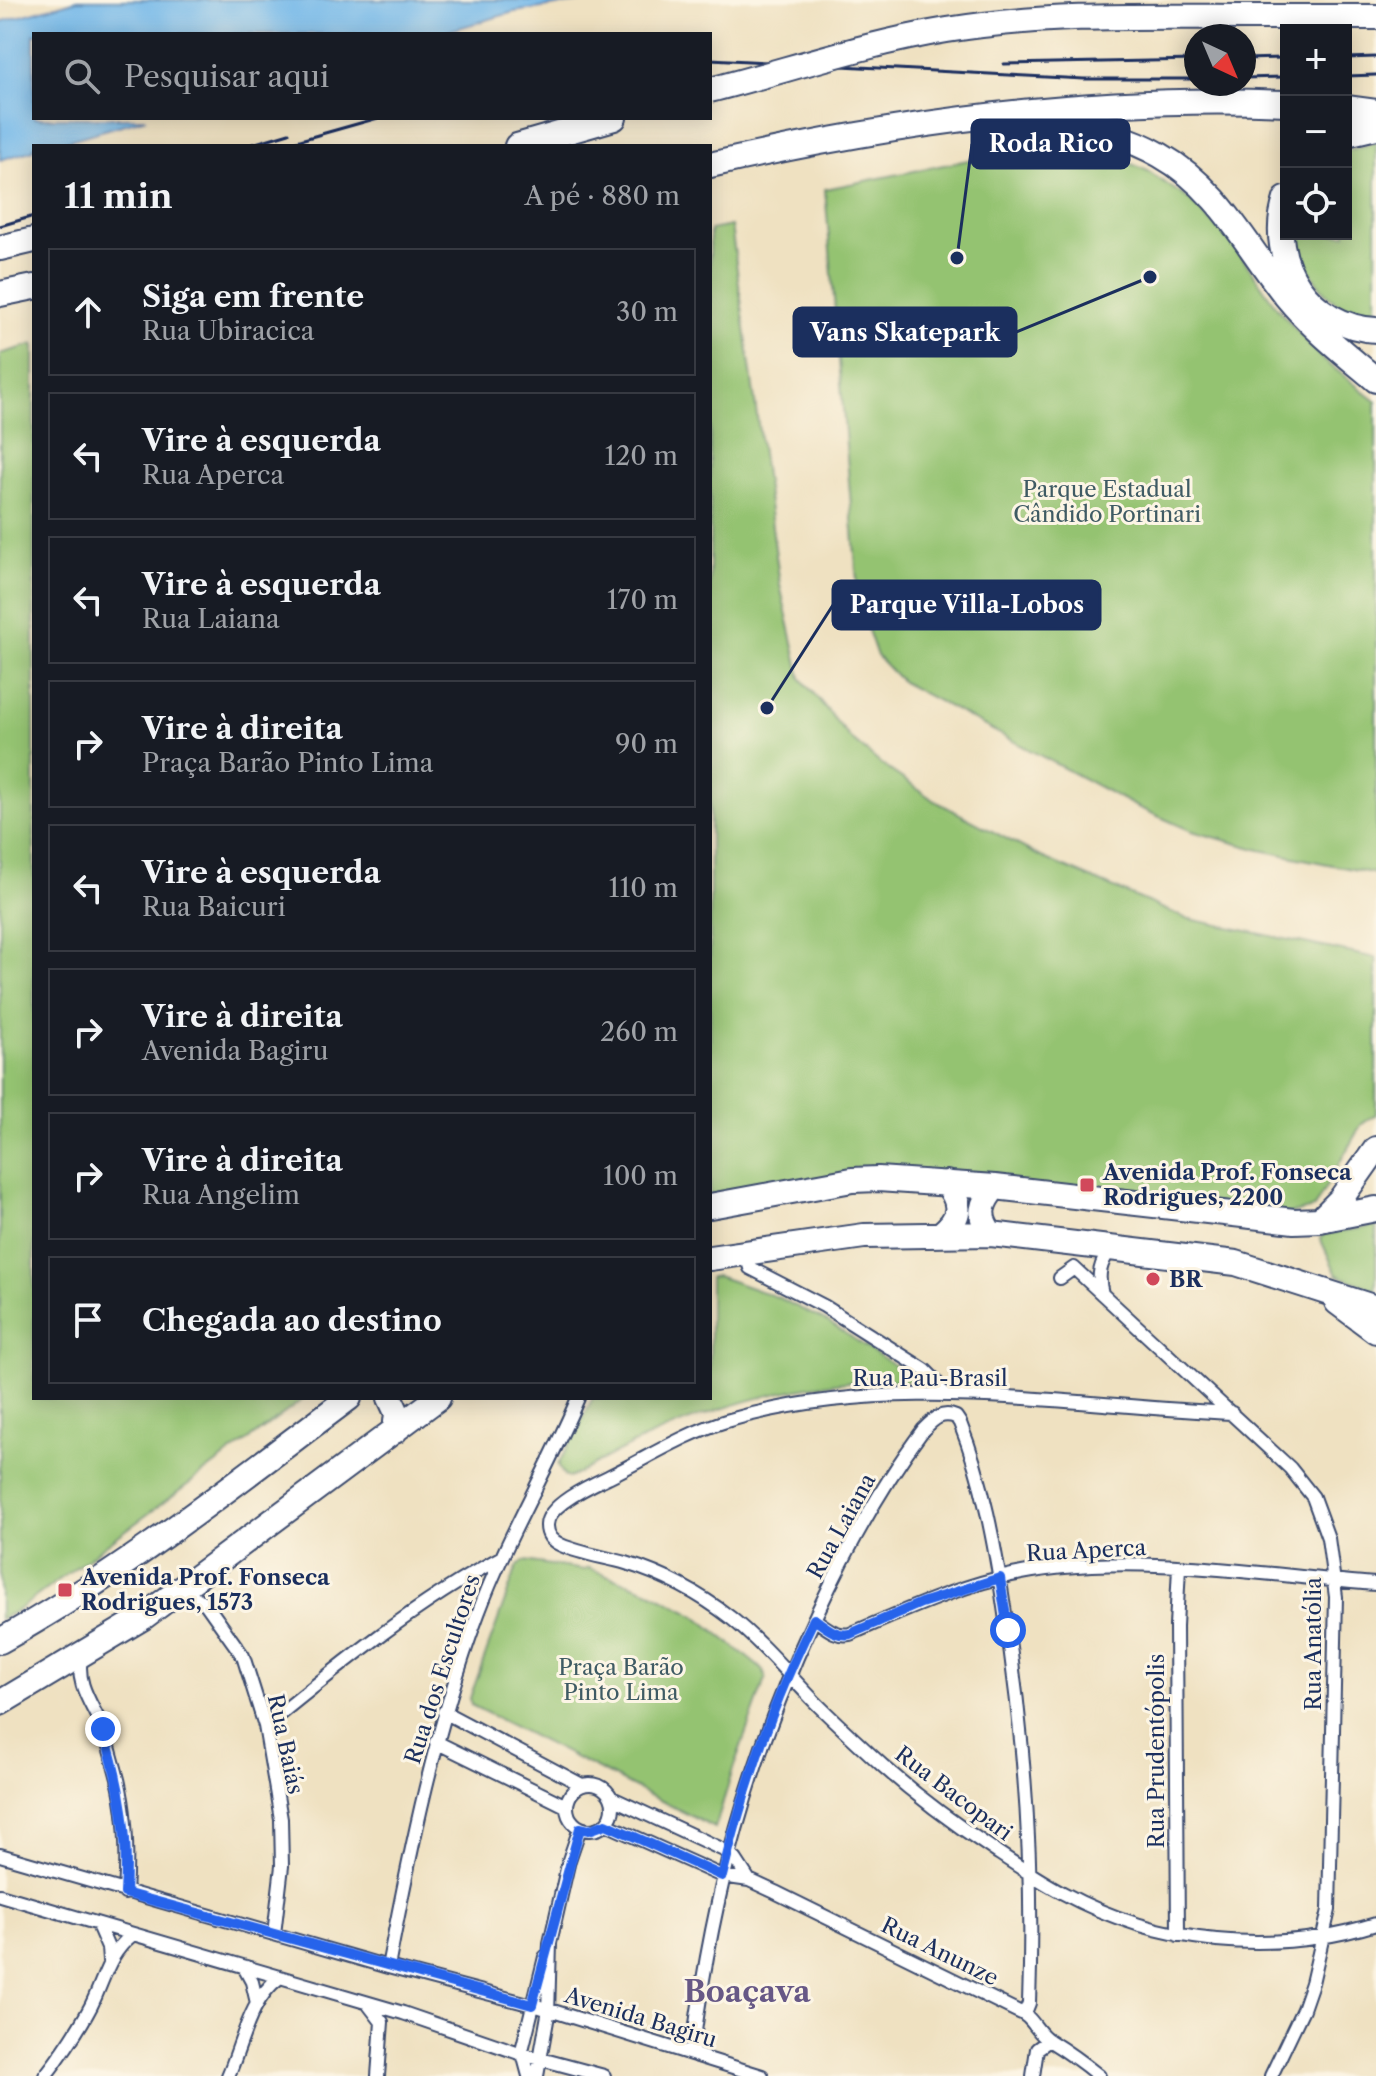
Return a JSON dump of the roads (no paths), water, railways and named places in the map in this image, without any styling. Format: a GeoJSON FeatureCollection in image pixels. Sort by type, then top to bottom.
{"type":"FeatureCollection","features":[{"type":"Feature","properties":{"kind":"highway"},"geometry":{"type":"LineString","coordinates":[[712,89],[904,39],[961,28],[1070,18],[1376,17]]}},
{"type":"Feature","properties":{"kind":"highway"},"geometry":{"type":"LineString","coordinates":[[712,165],[845,137],[1029,113],[1174,103],[1280,103]]}},
{"type":"Feature","properties":{"kind":"highway"},"geometry":{"type":"LineString","coordinates":[[1352,109],[1376,112]]}},
{"type":"Feature","properties":{"kind":"highway"},"geometry":{"type":"LineString","coordinates":[[1029,113],[1121,136],[1184,170],[1228,214],[1284,294],[1311,326],[1376,380]]}},
{"type":"Feature","properties":{"kind":"highway"},"geometry":{"type":"LineString","coordinates":[[524,144],[607,120]]}},
{"type":"Feature","properties":{"kind":"highway"},"geometry":{"type":"LineString","coordinates":[[1352,133],[1376,127]]}},
{"type":"Feature","properties":{"kind":"highway"},"geometry":{"type":"LineString","coordinates":[[0,248],[32,240]]}},
{"type":"Feature","properties":{"kind":"highway"},"geometry":{"type":"LineString","coordinates":[[1282,240],[1295,281],[1307,297],[1337,322],[1355,329],[1376,330]]}},
{"type":"Feature","properties":{"kind":"highway"},"geometry":{"type":"LineString","coordinates":[[0,294],[32,287]]}},
{"type":"Feature","properties":{"kind":"highway"},"geometry":{"type":"LineString","coordinates":[[1320,1220],[1333,1209],[1376,1149]]}},
{"type":"Feature","properties":{"kind":"highway"},"geometry":{"type":"LineString","coordinates":[[712,1206],[852,1180],[995,1187],[1294,1221],[1320,1220],[1376,1209]]}},
{"type":"Feature","properties":{"kind":"highway"},"geometry":{"type":"LineString","coordinates":[[941,1234],[954,1221],[958,1206],[957,1198],[946,1183]]}},
{"type":"Feature","properties":{"kind":"highway"},"geometry":{"type":"LineString","coordinates":[[991,1234],[982,1220],[982,1208],[995,1187]]}},
{"type":"Feature","properties":{"kind":"highway"},"geometry":{"type":"LineString","coordinates":[[712,1258],[864,1236],[991,1234],[1236,1263],[1376,1308]]}},
{"type":"Feature","properties":{"kind":"highway"},"geometry":{"type":"LineString","coordinates":[[1322,1291],[1376,1331]]}},
{"type":"Feature","properties":{"kind":"highway"},"geometry":{"type":"LineString","coordinates":[[0,1641],[128,1562],[346,1400]]}},
{"type":"Feature","properties":{"kind":"highway"},"geometry":{"type":"LineString","coordinates":[[391,1400],[397,1413],[395,1431]]}},
{"type":"Feature","properties":{"kind":"highway"},"geometry":{"type":"LineString","coordinates":[[0,1703],[142,1618],[435,1400]]}},
{"type":"Feature","properties":{"kind":"street"},"geometry":{"type":"LineString","coordinates":[[1102,1294],[1098,1277],[1111,1248]]}},
{"type":"Feature","properties":{"kind":"street"},"geometry":{"type":"LineString","coordinates":[[745,1252],[750,1268],[850,1321],[925,1370],[943,1394]]}},
{"type":"Feature","properties":{"kind":"street","name":"Rua Anatólia"},"geometry":{"type":"LineString","coordinates":[[1060,1278],[1074,1268],[1290,1468],[1313,1497],[1328,1538],[1336,1581],[1329,1910],[1303,2009],[1271,2076]]}},
{"type":"Feature","properties":{"kind":"street","name":"Rua Pau-Brasil"},"geometry":{"type":"LineString","coordinates":[[562,1546],[552,1540],[546,1530],[547,1519],[553,1509],[591,1485],[721,1423],[828,1399],[943,1394],[1232,1413]]}},
{"type":"Feature","properties":{"kind":"street","name":"Rua dos Escultores"},"geometry":{"type":"LineString","coordinates":[[388,1967],[415,1826],[444,1712],[478,1613],[577,1400]]}},
{"type":"Feature","properties":{"kind":"street","name":"Rua Laiana"},"geometry":{"type":"LineString","coordinates":[[692,2053],[705,1963],[728,1852],[748,1784],[789,1674],[871,1509],[917,1438],[934,1419],[945,1414],[956,1417],[962,1427],[1000,1578]]}},
{"type":"Feature","properties":{"kind":"street","name":"Rua Bacopari"},"geometry":{"type":"LineString","coordinates":[[562,1546],[629,1564],[679,1583],[708,1600],[768,1650],[818,1704],[915,1794],[1031,1874],[1101,1911],[1178,1935],[1257,1942],[1323,1936],[1376,1924]]}},
{"type":"Feature","properties":{"kind":"street"},"geometry":{"type":"LineString","coordinates":[[265,1726],[414,1611],[468,1575],[502,1557]]}},
{"type":"Feature","properties":{"kind":"street","name":"Rua Aperca"},"geometry":{"type":"LineString","coordinates":[[814,1619],[842,1636],[921,1603],[1000,1578],[1094,1566],[1179,1567],[1376,1584]]}},
{"type":"Feature","properties":{"kind":"street","name":"Rua Prudentópolis"},"geometry":{"type":"LineString","coordinates":[[1178,1935],[1176,1626],[1179,1567]]}},
{"type":"Feature","properties":{"kind":"street"},"geometry":{"type":"LineString","coordinates":[[1000,1578],[1022,1730],[1031,1874],[1029,2003],[1025,2013]]}},
{"type":"Feature","properties":{"kind":"street","name":"Rua Baiás"},"geometry":{"type":"LineString","coordinates":[[181,1589],[206,1604],[243,1656],[265,1726],[281,1819],[282,1866],[274,1934]]}},
{"type":"Feature","properties":{"kind":"street"},"geometry":{"type":"LineString","coordinates":[[81,1657],[78,1670],[80,1685],[103,1729],[120,1788],[127,1837],[125,1893]]}},
{"type":"Feature","properties":{"kind":"street"},"geometry":{"type":"LineString","coordinates":[[444,1712],[582,1785],[600,1785],[612,1798],[728,1852]]}},
{"type":"Feature","properties":{"kind":"street"},"geometry":{"type":"LineString","coordinates":[[436,1742],[566,1806]]}},
{"type":"Feature","properties":{"kind":"street"},"geometry":{"type":"LineString","coordinates":[[582,1785],[569,1797],[566,1806],[573,1823],[580,1828],[589,1830],[606,1824],[722,1876]]}},
{"type":"Feature","properties":{"kind":"street"},"geometry":{"type":"LineString","coordinates":[[606,1824],[613,1807],[612,1798]]}},
{"type":"Feature","properties":{"kind":"street"},"geometry":{"type":"LineString","coordinates":[[529,2076],[522,2054],[532,2005],[580,1828]]}},
{"type":"Feature","properties":{"kind":"street","name":"Rua Anunze"},"geometry":{"type":"LineString","coordinates":[[728,1852],[749,1880]]}},
{"type":"Feature","properties":{"kind":"street","name":"Avenida Bagiru"},"geometry":{"type":"LineString","coordinates":[[0,1855],[125,1893],[532,2005],[762,2076]]}},
{"type":"Feature","properties":{"kind":"street","name":"Rua Anunze"},"geometry":{"type":"LineString","coordinates":[[722,1876],[749,1880],[1025,2013],[1048,2041],[1065,2049],[1099,2076]]}},
{"type":"Feature","properties":{"kind":"street"},"geometry":{"type":"LineString","coordinates":[[0,1895],[400,2013],[522,2054],[604,2076]]}},
{"type":"Feature","properties":{"kind":"street"},"geometry":{"type":"LineString","coordinates":[[98,1925],[108,1948],[109,1961]]}},
{"type":"Feature","properties":{"kind":"street"},"geometry":{"type":"LineString","coordinates":[[45,2076],[91,2006],[109,1961],[132,1935]]}},
{"type":"Feature","properties":{"kind":"street"},"geometry":{"type":"LineString","coordinates":[[537,2076],[548,2010],[550,1943]]}},
{"type":"Feature","properties":{"kind":"street"},"geometry":{"type":"LineString","coordinates":[[245,1969],[257,2003]]}},
{"type":"Feature","properties":{"kind":"street"},"geometry":{"type":"LineString","coordinates":[[228,2076],[257,2003],[266,1989],[279,1978]]}},
{"type":"Feature","properties":{"kind":"street"},"geometry":{"type":"LineString","coordinates":[[369,2005],[382,2022],[378,2076]]}},
{"type":"Feature","properties":{"kind":"street"},"geometry":{"type":"LineString","coordinates":[[382,2030],[400,2013]]}},
{"type":"Feature","properties":{"kind":"street"},"geometry":{"type":"LineString","coordinates":[[1033,2076],[1037,2049],[1048,2041]]}},
{"type":"Feature","properties":{"kind":"water"},"geometry":{"type":"Polygon","coordinates":[[[77,0],[597,0],[514,12],[445,32],[32,32],[32,120],[139,120],[56,144],[32,144],[32,151],[0,160],[0,22],[77,0]]]}},
{"type":"Feature","properties":{"kind":"railway"},"geometry":{"type":"LineString","coordinates":[[1352,58],[1376,57]]}},
{"type":"Feature","properties":{"kind":"railway"},"geometry":{"type":"LineString","coordinates":[[1256,59],[1280,58]]}},
{"type":"Feature","properties":{"kind":"railway"},"geometry":{"type":"LineString","coordinates":[[712,59],[1084,79],[1184,79]]}},
{"type":"Feature","properties":{"kind":"railway"},"geometry":{"type":"LineString","coordinates":[[1004,64],[1184,60]]}},
{"type":"Feature","properties":{"kind":"railway"},"geometry":{"type":"LineString","coordinates":[[1352,76],[1376,75]]}},
{"type":"Feature","properties":{"kind":"railway"},"geometry":{"type":"LineString","coordinates":[[1256,78],[1280,77]]}},
{"type":"Feature","properties":{"kind":"railway"},"geometry":{"type":"LineString","coordinates":[[286,144],[371,120]]}},
{"type":"Feature","properties":{"kind":"railway"},"geometry":{"type":"LineString","coordinates":[[253,144],[289,133]]}},
{"type":"Feature","properties":{"kind":"railway"},"geometry":{"type":"LineString","coordinates":[[0,226],[32,217]]}},
{"type":"Feature","properties":{"kind":"place","name":"Roda Rico"},"geometry":{"type":"Point","coordinates":[957,258]}},
{"type":"Feature","properties":{"kind":"place","name":"Vans Skatepark"},"geometry":{"type":"Point","coordinates":[1150,277]}},
{"type":"Feature","properties":{"kind":"place","name":"Parque Villa-Lobos"},"geometry":{"type":"Point","coordinates":[767,708]}},
{"type":"Feature","properties":{"kind":"place","name":"Avenida Prof. Fonseca Rodrigues, 2200"},"geometry":{"type":"Point","coordinates":[1087,1185]}},
{"type":"Feature","properties":{"kind":"place","name":"BR"},"geometry":{"type":"Point","coordinates":[1153,1279]}},
{"type":"Feature","properties":{"kind":"place","name":"Avenida Prof. Fonseca Rodrigues, 1573"},"geometry":{"type":"Point","coordinates":[65,1590]}},
{"type":"Feature","properties":{"kind":"district","name":"Boaçava"},"geometry":{"type":"Point","coordinates":[747,1992]}},
{"type":"Feature","properties":{"kind":"park label","name":"Parque Estadual Cândido Portinari"},"geometry":{"type":"Point","coordinates":[1107,502]}},
{"type":"Feature","properties":{"kind":"park label","name":"Praça Barão Pinto Lima"},"geometry":{"type":"Point","coordinates":[621,1680]}}]}
